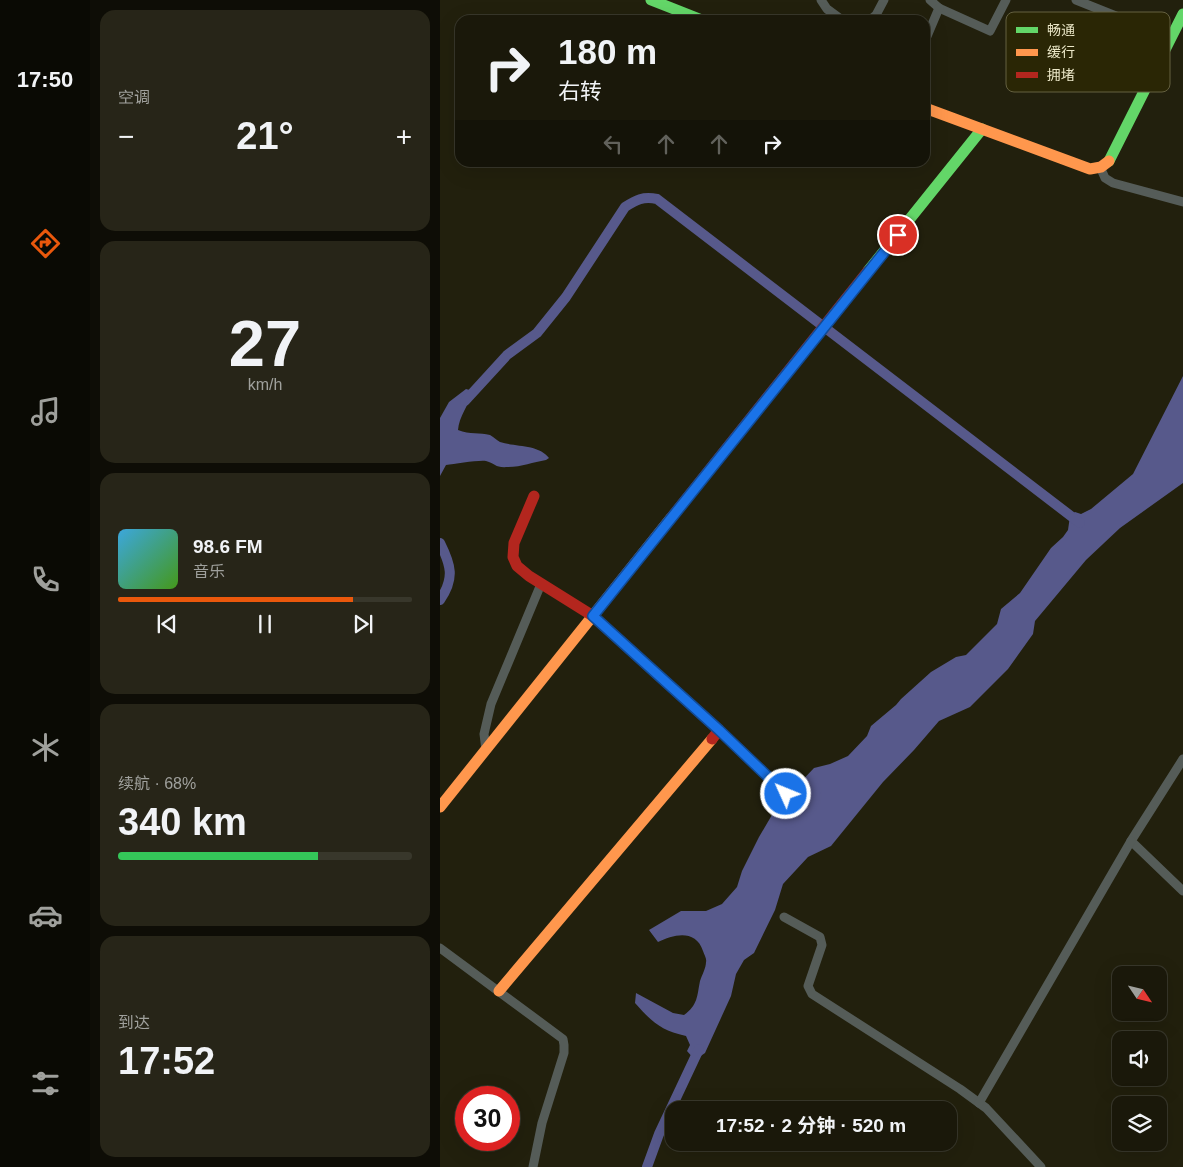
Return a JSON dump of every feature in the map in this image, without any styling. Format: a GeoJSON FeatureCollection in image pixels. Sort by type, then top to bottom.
{"type":"FeatureCollection","features":[{"type":"Feature","properties":{"kind":"street"},"geometry":{"type":"LineString","coordinates":[[652,0],[670,3],[693,15]]}},
{"type":"Feature","properties":{"kind":"street"},"geometry":{"type":"LineString","coordinates":[[821,0],[827,9],[835,15]]}},
{"type":"Feature","properties":{"kind":"street"},"geometry":{"type":"LineString","coordinates":[[876,15],[884,0]]}},
{"type":"Feature","properties":{"kind":"street"},"geometry":{"type":"LineString","coordinates":[[930,0],[939,8],[990,31],[1006,0]]}},
{"type":"Feature","properties":{"kind":"street"},"geometry":{"type":"LineString","coordinates":[[1076,0],[1106,12]]}},
{"type":"Feature","properties":{"kind":"street"},"geometry":{"type":"LineString","coordinates":[[930,29],[939,8]]}},
{"type":"Feature","properties":{"kind":"street"},"geometry":{"type":"LineString","coordinates":[[1170,38],[1183,14]]}},
{"type":"Feature","properties":{"kind":"street"},"geometry":{"type":"LineString","coordinates":[[930,110],[1090,169],[1100,169],[1107,164],[1113,155],[1144,92]]}},
{"type":"Feature","properties":{"kind":"street"},"geometry":{"type":"LineString","coordinates":[[440,807],[982,129]]}},
{"type":"Feature","properties":{"kind":"street"},"geometry":{"type":"LineString","coordinates":[[1100,169],[1105,178],[1112,183],[1183,202]]}},
{"type":"Feature","properties":{"kind":"street"},"geometry":{"type":"LineString","coordinates":[[534,496],[514,543],[513,557],[517,566],[593,616],[719,730],[786,794]]}},
{"type":"Feature","properties":{"kind":"street"},"geometry":{"type":"LineString","coordinates":[[486,750],[484,734],[491,704],[542,584]]}},
{"type":"Feature","properties":{"kind":"street"},"geometry":{"type":"LineString","coordinates":[[499,991],[719,730]]}},
{"type":"Feature","properties":{"kind":"street"},"geometry":{"type":"LineString","coordinates":[[979,1103],[1131,841],[1183,759]]}},
{"type":"Feature","properties":{"kind":"street"},"geometry":{"type":"LineString","coordinates":[[1131,841],[1183,891]]}},
{"type":"Feature","properties":{"kind":"street"},"geometry":{"type":"LineString","coordinates":[[784,917],[820,937],[822,945],[808,986],[812,994],[979,1103],[1010,1132],[1031,1158],[1041,1167]]}},
{"type":"Feature","properties":{"kind":"street"},"geometry":{"type":"LineString","coordinates":[[440,948],[562,1039],[564,1053],[542,1123],[533,1167]]}},
{"type":"Feature","properties":{"kind":"water"},"geometry":{"type":"Polygon","coordinates":[[[1183,376],[1183,483],[1120,528],[1086,560],[1035,621],[1033,634],[1008,669],[970,707],[939,721],[883,782],[831,846],[808,857],[783,884],[775,910],[754,953],[744,960],[736,974],[731,996],[705,1053],[695,1060],[687,1051],[690,1045],[686,1036],[663,1028],[646,1015],[635,1003],[636,993],[673,1013],[684,1015],[692,1008],[696,1000],[705,967],[705,957],[700,944],[690,936],[671,937],[658,942],[649,930],[681,911],[706,911],[722,904],[737,887],[742,871],[776,808],[814,768],[830,764],[848,756],[867,736],[871,726],[931,672],[956,657],[966,655],[997,624],[1001,609],[1020,593],[1051,548],[1068,530],[1070,516],[1075,512],[1081,514],[1091,509],[1133,474],[1183,376]]]}},
{"type":"Feature","properties":{"kind":"water"},"geometry":{"type":"Polygon","coordinates":[[[466,389],[473,391],[460,420],[458,430],[490,435],[506,444],[533,448],[545,453],[549,458],[513,467],[500,467],[486,461],[446,465],[440,476],[440,418],[449,402],[466,389]]]}},
{"type":"Feature","properties":{"kind":"waterway"},"geometry":{"type":"LineString","coordinates":[[465,401],[507,355],[537,333],[566,297],[625,207],[640,199],[657,199],[1080,523]]}},
{"type":"Feature","properties":{"kind":"waterway"},"geometry":{"type":"LineString","coordinates":[[440,543],[447,558],[450,572],[448,585],[440,600]]}},
{"type":"Feature","properties":{"kind":"waterway"},"geometry":{"type":"LineString","coordinates":[[647,1167],[659,1134],[699,1049]]}},
{"type":"Feature","properties":{"kind":"traffic: fast"},"geometry":{"type":"LineString","coordinates":[[651,0],[689,15]]}},
{"type":"Feature","properties":{"kind":"traffic: fast"},"geometry":{"type":"LineString","coordinates":[[1170,40],[1183,14]]}},
{"type":"Feature","properties":{"kind":"traffic: fast"},"geometry":{"type":"LineString","coordinates":[[1109,161],[1144,92]]}},
{"type":"Feature","properties":{"kind":"traffic: fast"},"geometry":{"type":"LineString","coordinates":[[868,271],[982,129]]}},
{"type":"Feature","properties":{"kind":"traffic: slow"},"geometry":{"type":"LineString","coordinates":[[930,110],[1090,169],[1101,167],[1109,161]]}},
{"type":"Feature","properties":{"kind":"traffic: slow"},"geometry":{"type":"LineString","coordinates":[[440,807],[671,518]]}},
{"type":"Feature","properties":{"kind":"traffic: slow"},"geometry":{"type":"LineString","coordinates":[[499,991],[712,739]]}},
{"type":"Feature","properties":{"kind":"traffic: jam"},"geometry":{"type":"LineString","coordinates":[[671,518],[868,271]]}},
{"type":"Feature","properties":{"kind":"traffic: jam"},"geometry":{"type":"LineString","coordinates":[[534,496],[514,543],[513,557],[517,566],[529,576],[593,616],[719,730],[712,739]]}},
{"type":"Feature","properties":{"kind":"route"},"geometry":{"type":"LineString","coordinates":[[786,794],[719,730],[593,616],[898,235]]}}]}
